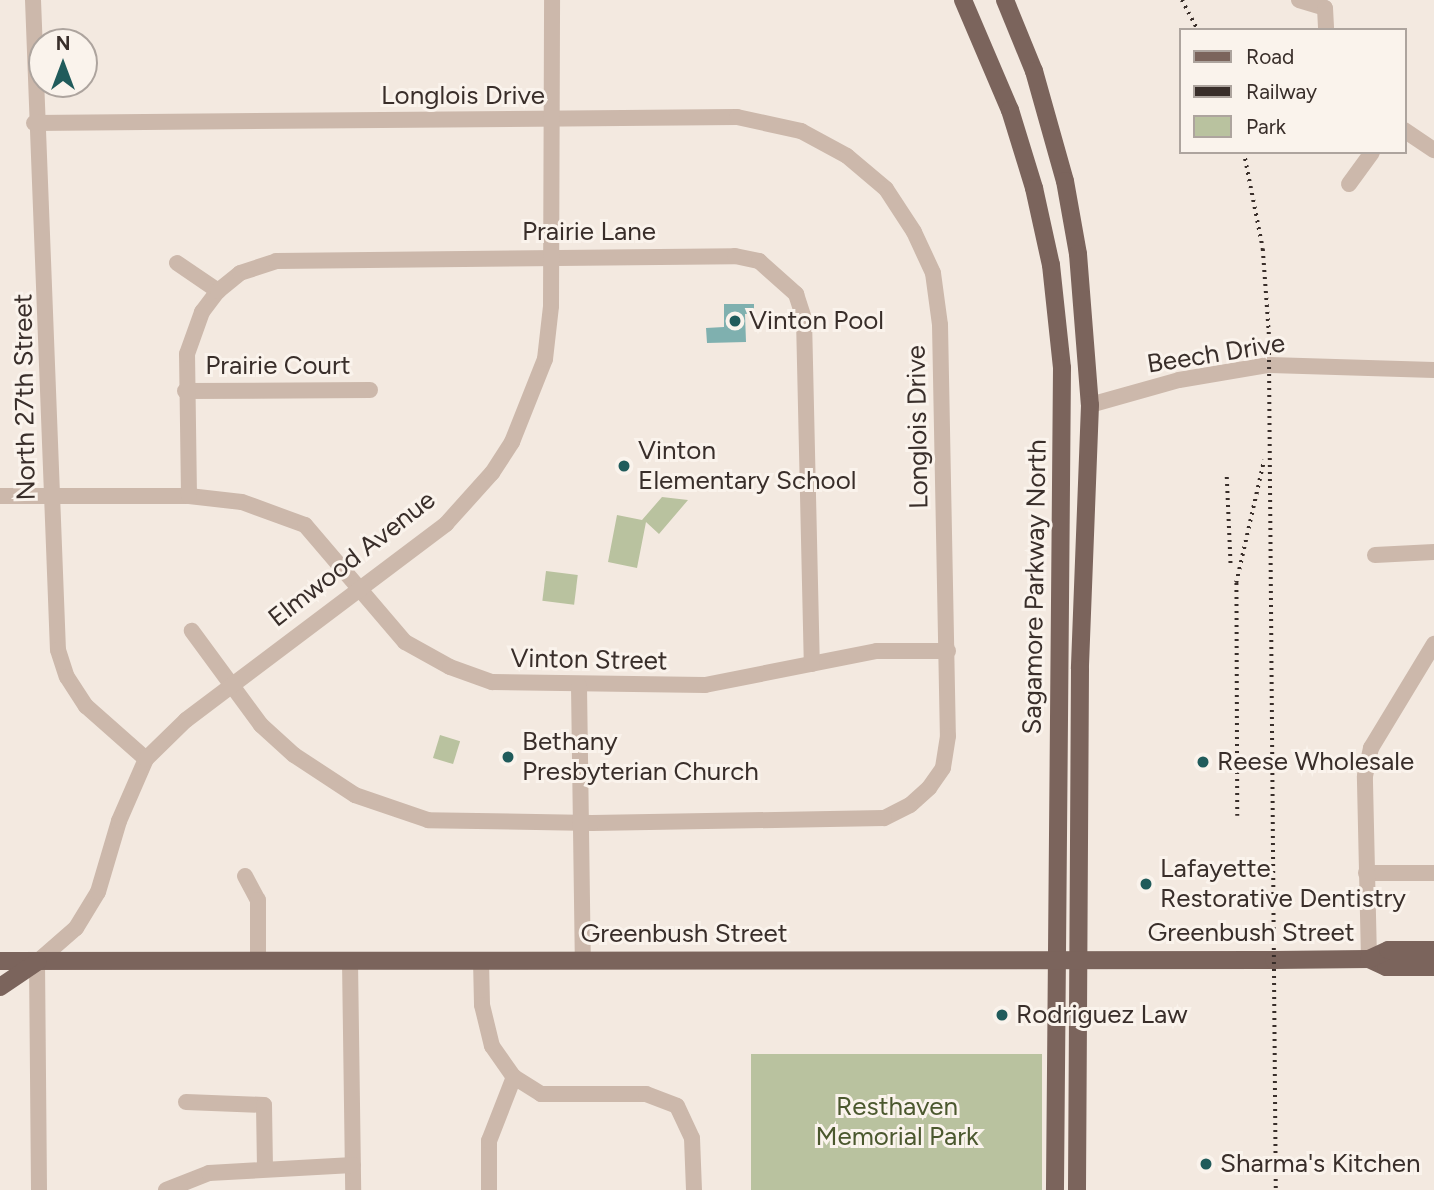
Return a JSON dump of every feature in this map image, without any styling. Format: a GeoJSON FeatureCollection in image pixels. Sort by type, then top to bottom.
{"type":"FeatureCollection","features":[{"type":"Feature","properties":{"kind":"main road","name":"Sagamore Parkway North"},"geometry":{"type":"LineString","coordinates":[[963,0],[1010,110],[1034,188],[1051,265],[1062,368],[1055,1190]]}},
{"type":"Feature","properties":{"kind":"main road","name":"Sagamore Parkway North"},"geometry":{"type":"LineString","coordinates":[[1005,0],[1034,71],[1065,181],[1078,254],[1090,405],[1080,669],[1077,1190]]}},
{"type":"Feature","properties":{"kind":"main road","name":"Greenbush Street"},"geometry":{"type":"LineString","coordinates":[[0,961],[1369,959],[1388,950],[1434,950]]}},
{"type":"Feature","properties":{"kind":"main road","name":"Greenbush Street"},"geometry":{"type":"LineString","coordinates":[[1369,959],[1386,967],[1434,967]]}},
{"type":"Feature","properties":{"kind":"main road","name":"Elmwood Avenue"},"geometry":{"type":"LineString","coordinates":[[0,987],[37,962]]}},
{"type":"Feature","properties":{"kind":"street","name":"North 27th Street"},"geometry":{"type":"LineString","coordinates":[[33,0],[34,123],[46,262],[54,623],[67,677],[86,706],[146,759]]}},
{"type":"Feature","properties":{"kind":"street","name":"Elmwood Avenue"},"geometry":{"type":"LineString","coordinates":[[37,962],[76,928],[97,892],[119,821],[146,759],[186,720],[446,524],[492,473],[512,442],[545,359],[553,257],[552,0]]}},
{"type":"Feature","properties":{"kind":"street"},"geometry":{"type":"LineString","coordinates":[[1299,0],[1327,4],[1326,28]]}},
{"type":"Feature","properties":{"kind":"street","name":"Longlois Drive"},"geometry":{"type":"LineString","coordinates":[[34,123],[737,117],[801,131],[847,156],[886,189],[914,232],[933,273],[940,325],[948,736],[943,768],[910,805],[884,818],[470,824],[428,820],[355,795],[294,755],[261,725],[192,631]]}},
{"type":"Feature","properties":{"kind":"street"},"geometry":{"type":"LineString","coordinates":[[1406,131],[1434,150]]}},
{"type":"Feature","properties":{"kind":"street"},"geometry":{"type":"LineString","coordinates":[[1349,184],[1371,154]]}},
{"type":"Feature","properties":{"kind":"street","name":"Prairie Lane"},"geometry":{"type":"LineString","coordinates":[[189,496],[185,391],[194,329],[218,291],[240,274],[276,261],[735,256],[759,261],[796,294],[804,319],[812,664]]}},
{"type":"Feature","properties":{"kind":"street"},"geometry":{"type":"LineString","coordinates":[[177,263],[218,291]]}},
{"type":"Feature","properties":{"kind":"street","name":"Beech Drive"},"geometry":{"type":"LineString","coordinates":[[1090,405],[1180,380],[1269,365],[1434,370]]}},
{"type":"Feature","properties":{"kind":"street","name":"Prairie Court"},"geometry":{"type":"LineString","coordinates":[[185,391],[370,390]]}},
{"type":"Feature","properties":{"kind":"street","name":"Vinton Street"},"geometry":{"type":"LineString","coordinates":[[0,496],[189,496],[242,502],[305,525],[362,587],[405,642],[450,667],[492,682],[579,686],[722,684],[877,651],[947,650]]}},
{"type":"Feature","properties":{"kind":"street"},"geometry":{"type":"LineString","coordinates":[[1375,555],[1434,552]]}},
{"type":"Feature","properties":{"kind":"street"},"geometry":{"type":"LineString","coordinates":[[1369,959],[1365,776],[1371,748],[1429,666],[1434,644]]}},
{"type":"Feature","properties":{"kind":"street"},"geometry":{"type":"LineString","coordinates":[[579,686],[583,961]]}},
{"type":"Feature","properties":{"kind":"street"},"geometry":{"type":"LineString","coordinates":[[1366,873],[1434,873]]}},
{"type":"Feature","properties":{"kind":"street"},"geometry":{"type":"LineString","coordinates":[[246,876],[258,900],[258,960]]}},
{"type":"Feature","properties":{"kind":"street"},"geometry":{"type":"LineString","coordinates":[[481,960],[482,1005],[492,1046],[514,1077],[541,1094],[646,1094],[677,1106],[692,1138],[694,1190]]}},
{"type":"Feature","properties":{"kind":"street"},"geometry":{"type":"LineString","coordinates":[[350,961],[353,1190]]}},
{"type":"Feature","properties":{"kind":"street"},"geometry":{"type":"LineString","coordinates":[[37,962],[39,1190]]}},
{"type":"Feature","properties":{"kind":"street"},"geometry":{"type":"LineString","coordinates":[[489,1190],[489,1141],[514,1077]]}},
{"type":"Feature","properties":{"kind":"street"},"geometry":{"type":"LineString","coordinates":[[186,1102],[264,1105],[265,1167]]}},
{"type":"Feature","properties":{"kind":"street"},"geometry":{"type":"LineString","coordinates":[[167,1190],[209,1173],[265,1167],[353,1165]]}},
{"type":"Feature","properties":{"kind":"green space"},"geometry":{"type":"Polygon","coordinates":[[[662,497],[688,500],[659,534],[646,522],[637,568],[608,562],[617,515],[642,520],[662,497]]]}},
{"type":"Feature","properties":{"kind":"green space"},"geometry":{"type":"Polygon","coordinates":[[[546,571],[578,575],[574,605],[542,601],[546,571]]]}},
{"type":"Feature","properties":{"kind":"green space"},"geometry":{"type":"Polygon","coordinates":[[[440,735],[460,741],[453,764],[433,758],[440,735]]]}},
{"type":"Feature","properties":{"kind":"green space","name":"Resthaven Memorial Park"},"geometry":{"type":"Polygon","coordinates":[[[751,1054],[1042,1054],[1042,1190],[751,1190],[751,1054]]]}},
{"type":"Feature","properties":{"kind":"water","name":"Vinton Pool"},"geometry":{"type":"Polygon","coordinates":[[[724,304],[754,304],[754,313],[745,314],[746,342],[707,343],[706,328],[724,327],[724,304]]]}},
{"type":"Feature","properties":{"kind":"railway"},"geometry":{"type":"LineString","coordinates":[[1182,0],[1197,28]]}},
{"type":"Feature","properties":{"kind":"railway"},"geometry":{"type":"LineString","coordinates":[[1244,154],[1263,249],[1269,332],[1276,1190]]}},
{"type":"Feature","properties":{"kind":"railway"},"geometry":{"type":"LineString","coordinates":[[1237,816],[1236,583],[1264,460]]}},
{"type":"Feature","properties":{"kind":"railway"},"geometry":{"type":"LineString","coordinates":[[1227,477],[1231,568]]}},
{"type":"Feature","properties":{"kind":"place","name":"Vinton Pool"},"geometry":{"type":"Point","coordinates":[735,321]}},
{"type":"Feature","properties":{"kind":"place","name":"Vinton Elementary School"},"geometry":{"type":"Point","coordinates":[624,466]}},
{"type":"Feature","properties":{"kind":"place","name":"Bethany Presbyterian Church"},"geometry":{"type":"Point","coordinates":[508,757]}},
{"type":"Feature","properties":{"kind":"place","name":"Reese Wholesale"},"geometry":{"type":"Point","coordinates":[1203,762]}},
{"type":"Feature","properties":{"kind":"place","name":"Lafayette Restorative Dentistry"},"geometry":{"type":"Point","coordinates":[1146,884]}},
{"type":"Feature","properties":{"kind":"place","name":"Rodriguez Law"},"geometry":{"type":"Point","coordinates":[1002,1015]}},
{"type":"Feature","properties":{"kind":"place","name":"Sharma's Kitchen"},"geometry":{"type":"Point","coordinates":[1206,1164]}}]}
